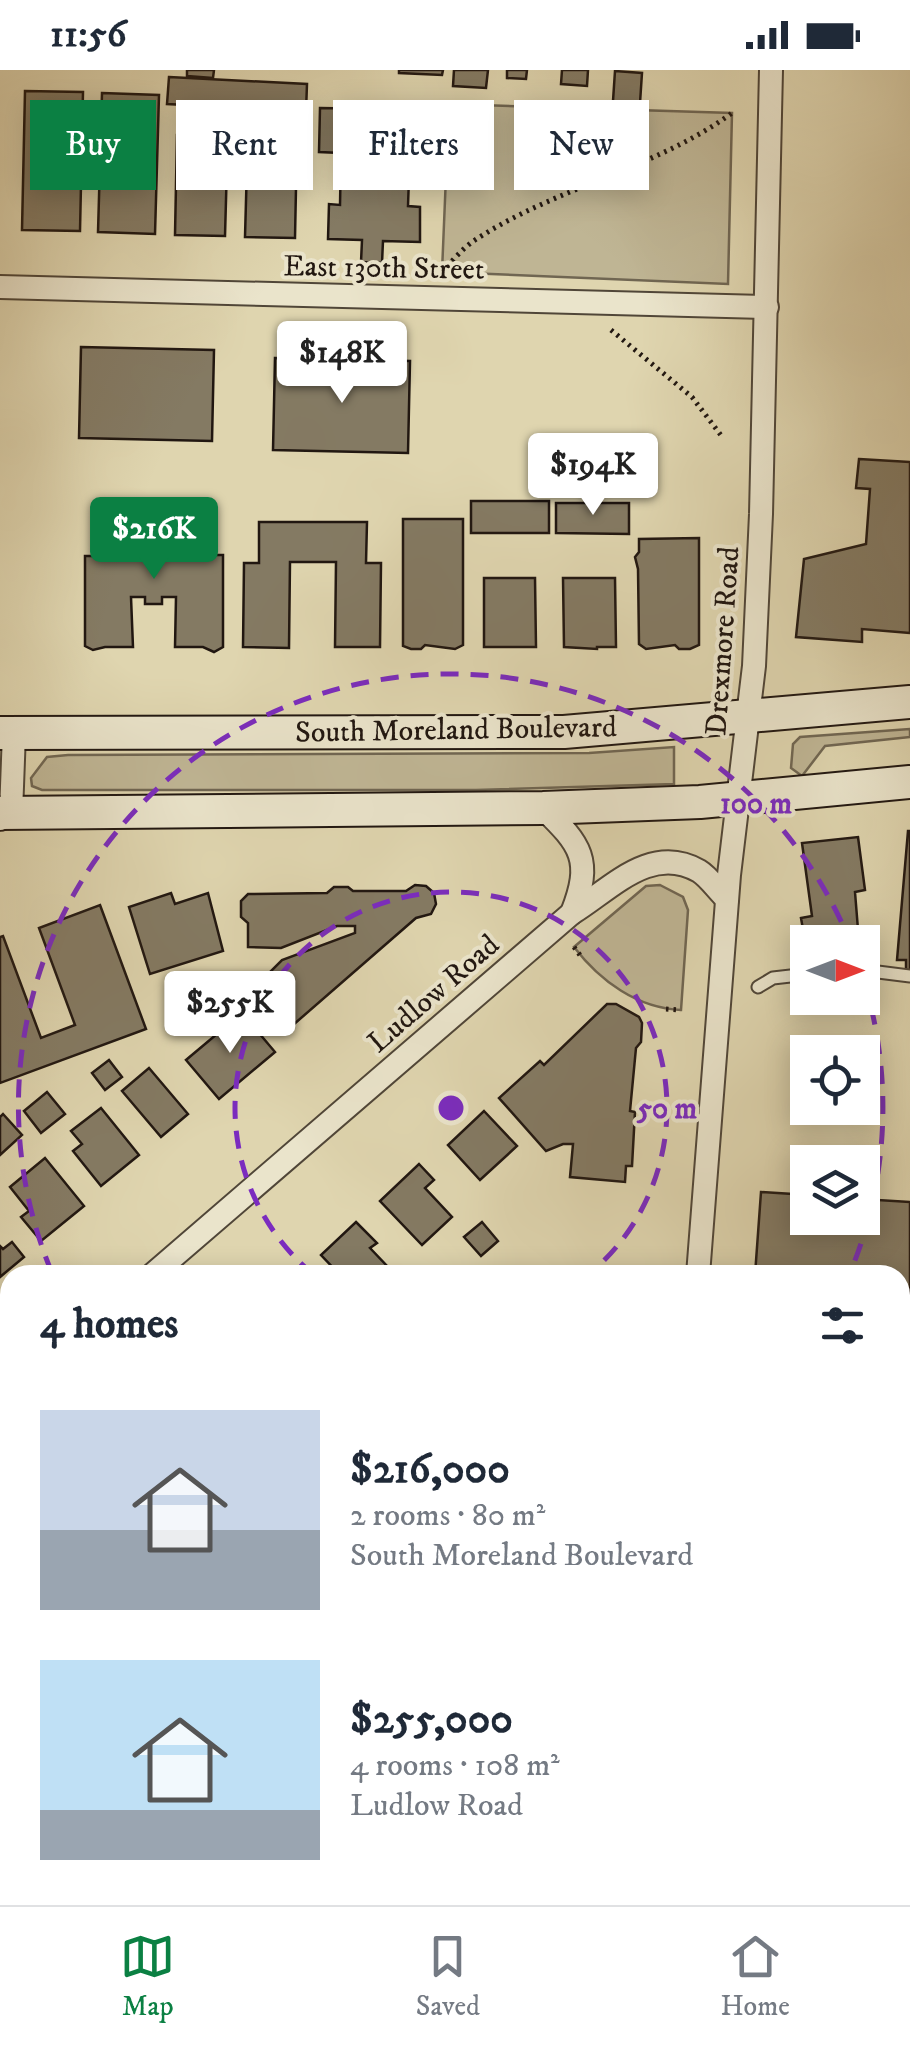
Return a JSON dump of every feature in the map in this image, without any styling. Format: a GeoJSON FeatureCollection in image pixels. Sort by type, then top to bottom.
{"type":"FeatureCollection","features":[{"type":"Feature","properties":{"kind":"street","name":"Drexmore Road"},"geometry":{"type":"LineString","coordinates":[[699,1265],[727,900],[749,715],[761,514],[770,70]]}},
{"type":"Feature","properties":{"kind":"street","name":"East 130th Street"},"geometry":{"type":"LineString","coordinates":[[0,288],[766,307]]}},
{"type":"Feature","properties":{"kind":"street","name":"South Moreland Boulevard"},"geometry":{"type":"LineString","coordinates":[[7,733],[564,732],[910,702]]}},
{"type":"Feature","properties":{"kind":"street"},"geometry":{"type":"LineString","coordinates":[[7,733],[4,815],[543,808],[737,799],[910,782]]}},
{"type":"Feature","properties":{"kind":"street"},"geometry":{"type":"LineString","coordinates":[[543,808],[570,834],[580,851],[584,873],[572,913]]}},
{"type":"Feature","properties":{"kind":"street","name":"Ludlow Road"},"geometry":{"type":"LineString","coordinates":[[164,1265],[572,913],[643,864],[658,861],[700,872],[727,900]]}},
{"type":"Feature","properties":{"kind":"lane"},"geometry":{"type":"LineString","coordinates":[[880,972],[910,976]]}},
{"type":"Feature","properties":{"kind":"lane"},"geometry":{"type":"LineString","coordinates":[[758,987],[773,978],[790,976]]}},
{"type":"Feature","properties":{"kind":"path"},"geometry":{"type":"LineString","coordinates":[[442,272],[472,241],[539,206],[704,133],[732,112]]}},
{"type":"Feature","properties":{"kind":"path"},"geometry":{"type":"LineString","coordinates":[[604,325],[692,397],[724,438]]}},
{"type":"Feature","properties":{"kind":"path"},"geometry":{"type":"LineString","coordinates":[[574,947],[582,958]]}},
{"type":"Feature","properties":{"kind":"path"},"geometry":{"type":"LineString","coordinates":[[666,1010],[681,1010]]}},
{"type":"Feature","properties":{"kind":"shaded area"},"geometry":{"type":"Polygon","coordinates":[[[494,105],[514,106],[514,190],[649,190],[649,110],[732,113],[728,284],[442,272],[445,190],[494,190],[494,105]]]}},
{"type":"Feature","properties":{"kind":"shaded area"},"geometry":{"type":"Polygon","coordinates":[[[910,729],[910,737],[825,746],[802,776],[791,768],[793,744],[800,737],[910,729]]]}},
{"type":"Feature","properties":{"kind":"shaded area"},"geometry":{"type":"Polygon","coordinates":[[[674,747],[674,784],[476,790],[42,790],[32,786],[31,778],[47,757],[68,755],[589,753],[674,747]]]}},
{"type":"Feature","properties":{"kind":"shaded area"},"geometry":{"type":"Polygon","coordinates":[[[660,885],[683,897],[688,910],[681,1010],[649,1004],[621,990],[574,947],[646,886],[660,885]]]}},
{"type":"Feature","properties":{"kind":"building"},"geometry":{"type":"Polygon","coordinates":[[[187,70],[214,70],[213,78],[187,76],[187,70]]]}},
{"type":"Feature","properties":{"kind":"building"},"geometry":{"type":"Polygon","coordinates":[[[399,70],[443,70],[442,75],[399,70]]]}},
{"type":"Feature","properties":{"kind":"building"},"geometry":{"type":"Polygon","coordinates":[[[454,70],[488,70],[486,88],[453,86],[454,70]]]}},
{"type":"Feature","properties":{"kind":"building"},"geometry":{"type":"Polygon","coordinates":[[[507,70],[527,70],[526,79],[507,78],[507,70]]]}},
{"type":"Feature","properties":{"kind":"building"},"geometry":{"type":"Polygon","coordinates":[[[562,70],[588,70],[587,86],[561,84],[562,70]]]}},
{"type":"Feature","properties":{"kind":"building"},"geometry":{"type":"Polygon","coordinates":[[[615,71],[642,73],[640,100],[613,100],[615,71]]]}},
{"type":"Feature","properties":{"kind":"building"},"geometry":{"type":"Polygon","coordinates":[[[169,77],[307,84],[306,100],[176,100],[176,104],[167,104],[169,77]]]}},
{"type":"Feature","properties":{"kind":"building"},"geometry":{"type":"Polygon","coordinates":[[[25,91],[83,92],[83,100],[30,100],[30,190],[81,190],[80,231],[22,230],[25,91]]]}},
{"type":"Feature","properties":{"kind":"building"},"geometry":{"type":"Polygon","coordinates":[[[102,93],[159,95],[155,234],[98,232],[99,190],[156,190],[156,100],[102,100],[102,93]]]}},
{"type":"Feature","properties":{"kind":"building"},"geometry":{"type":"Polygon","coordinates":[[[320,108],[333,108],[333,153],[319,152],[320,108]]]}},
{"type":"Feature","properties":{"kind":"building"},"geometry":{"type":"Polygon","coordinates":[[[176,185],[176,190],[226,190],[225,236],[175,235],[176,185]]]}},
{"type":"Feature","properties":{"kind":"building"},"geometry":{"type":"Polygon","coordinates":[[[246,190],[296,190],[295,238],[245,237],[246,190]]]}},
{"type":"Feature","properties":{"kind":"building"},"geometry":{"type":"Polygon","coordinates":[[[340,190],[409,190],[408,206],[420,207],[420,242],[383,241],[382,263],[361,262],[362,240],[328,239],[329,204],[340,205],[340,190]]]}},
{"type":"Feature","properties":{"kind":"building"},"geometry":{"type":"Polygon","coordinates":[[[81,347],[214,350],[212,441],[79,438],[81,347]]]}},
{"type":"Feature","properties":{"kind":"building"},"geometry":{"type":"Polygon","coordinates":[[[275,358],[410,361],[408,453],[273,450],[275,358]]]}},
{"type":"Feature","properties":{"kind":"building"},"geometry":{"type":"Polygon","coordinates":[[[859,459],[910,462],[910,633],[862,629],[862,642],[796,637],[804,559],[866,544],[870,489],[856,488],[859,459]]]}},
{"type":"Feature","properties":{"kind":"building"},"geometry":{"type":"Polygon","coordinates":[[[471,501],[549,501],[549,533],[471,533],[471,501]]]}},
{"type":"Feature","properties":{"kind":"building"},"geometry":{"type":"Polygon","coordinates":[[[556,503],[629,503],[629,534],[556,533],[556,503]]]}},
{"type":"Feature","properties":{"kind":"building"},"geometry":{"type":"Polygon","coordinates":[[[146,513],[161,513],[161,522],[207,522],[207,555],[223,555],[223,647],[214,652],[203,647],[175,647],[176,597],[162,597],[162,604],[145,604],[145,597],[131,597],[133,647],[93,650],[85,646],[85,556],[99,556],[99,522],[146,522],[146,513]]]}},
{"type":"Feature","properties":{"kind":"building"},"geometry":{"type":"Polygon","coordinates":[[[403,519],[463,519],[463,645],[455,649],[403,646],[403,519]]]}},
{"type":"Feature","properties":{"kind":"building"},"geometry":{"type":"Polygon","coordinates":[[[259,522],[367,522],[366,563],[381,563],[380,647],[335,647],[336,562],[290,562],[289,648],[243,647],[244,563],[259,563],[259,522]]]}},
{"type":"Feature","properties":{"kind":"building"},"geometry":{"type":"Polygon","coordinates":[[[699,538],[699,645],[690,649],[675,645],[646,649],[639,644],[635,557],[639,539],[699,538]]]}},
{"type":"Feature","properties":{"kind":"building"},"geometry":{"type":"Polygon","coordinates":[[[484,578],[535,578],[536,647],[484,647],[484,578]]]}},
{"type":"Feature","properties":{"kind":"building"},"geometry":{"type":"Polygon","coordinates":[[[563,578],[615,578],[616,647],[564,647],[563,578]]]}},
{"type":"Feature","properties":{"kind":"building"},"geometry":{"type":"Polygon","coordinates":[[[908,831],[910,971],[906,970],[906,960],[897,960],[908,831]]]}},
{"type":"Feature","properties":{"kind":"building"},"geometry":{"type":"Polygon","coordinates":[[[858,837],[865,890],[855,892],[858,925],[802,925],[801,918],[812,916],[802,843],[858,837]]]}},
{"type":"Feature","properties":{"kind":"building"},"geometry":{"type":"Polygon","coordinates":[[[415,885],[426,886],[434,893],[436,904],[431,914],[416,918],[293,1025],[257,985],[282,960],[355,933],[355,926],[337,926],[281,948],[248,947],[248,923],[241,917],[241,901],[248,894],[327,893],[334,887],[406,891],[415,885]]]}},
{"type":"Feature","properties":{"kind":"building"},"geometry":{"type":"Polygon","coordinates":[[[171,893],[175,904],[208,893],[223,951],[150,974],[129,907],[171,893]]]}},
{"type":"Feature","properties":{"kind":"building"},"geometry":{"type":"Polygon","coordinates":[[[100,905],[146,1029],[0,1083],[0,937],[3,936],[41,1038],[75,1025],[39,928],[100,905]]]}},
{"type":"Feature","properties":{"kind":"building"},"geometry":{"type":"Polygon","coordinates":[[[607,1004],[616,1004],[639,1017],[642,1023],[630,1111],[635,1112],[632,1166],[626,1166],[625,1182],[570,1177],[573,1144],[546,1151],[499,1098],[540,1061],[544,1065],[607,1004]]]}},
{"type":"Feature","properties":{"kind":"building"},"geometry":{"type":"Polygon","coordinates":[[[242,1013],[275,1052],[219,1099],[186,1060],[242,1013]]]}},
{"type":"Feature","properties":{"kind":"building"},"geometry":{"type":"Polygon","coordinates":[[[109,1060],[122,1077],[105,1090],[92,1073],[109,1060]]]}},
{"type":"Feature","properties":{"kind":"building"},"geometry":{"type":"Polygon","coordinates":[[[149,1068],[188,1114],[161,1137],[122,1091],[149,1068]]]}},
{"type":"Feature","properties":{"kind":"building"},"geometry":{"type":"Polygon","coordinates":[[[47,1092],[65,1114],[41,1133],[24,1111],[47,1092]]]}},
{"type":"Feature","properties":{"kind":"building"},"geometry":{"type":"Polygon","coordinates":[[[101,1108],[139,1155],[101,1186],[73,1151],[82,1144],[71,1131],[101,1108]]]}},
{"type":"Feature","properties":{"kind":"building"},"geometry":{"type":"Polygon","coordinates":[[[484,1111],[517,1146],[480,1180],[448,1145],[484,1111]]]}},
{"type":"Feature","properties":{"kind":"building"},"geometry":{"type":"Polygon","coordinates":[[[3,1114],[22,1135],[0,1155],[0,1117],[3,1114]]]}},
{"type":"Feature","properties":{"kind":"building"},"geometry":{"type":"Polygon","coordinates":[[[45,1158],[84,1206],[41,1241],[21,1217],[29,1211],[10,1187],[45,1158]]]}},
{"type":"Feature","properties":{"kind":"building"},"geometry":{"type":"Polygon","coordinates":[[[419,1164],[434,1180],[425,1188],[452,1217],[422,1245],[380,1201],[419,1164]]]}},
{"type":"Feature","properties":{"kind":"building"},"geometry":{"type":"Polygon","coordinates":[[[761,1192],[790,1194],[790,1235],[880,1235],[880,1200],[910,1202],[910,1265],[756,1265],[761,1192]]]}},
{"type":"Feature","properties":{"kind":"building"},"geometry":{"type":"Polygon","coordinates":[[[356,1222],[377,1243],[370,1248],[386,1265],[330,1265],[321,1255],[356,1222]]]}},
{"type":"Feature","properties":{"kind":"building"},"geometry":{"type":"Polygon","coordinates":[[[482,1222],[498,1241],[481,1256],[464,1237],[482,1222]]]}},
{"type":"Feature","properties":{"kind":"building"},"geometry":{"type":"Polygon","coordinates":[[[12,1242],[24,1257],[14,1265],[0,1265],[0,1246],[3,1249],[12,1242]]]}}]}
